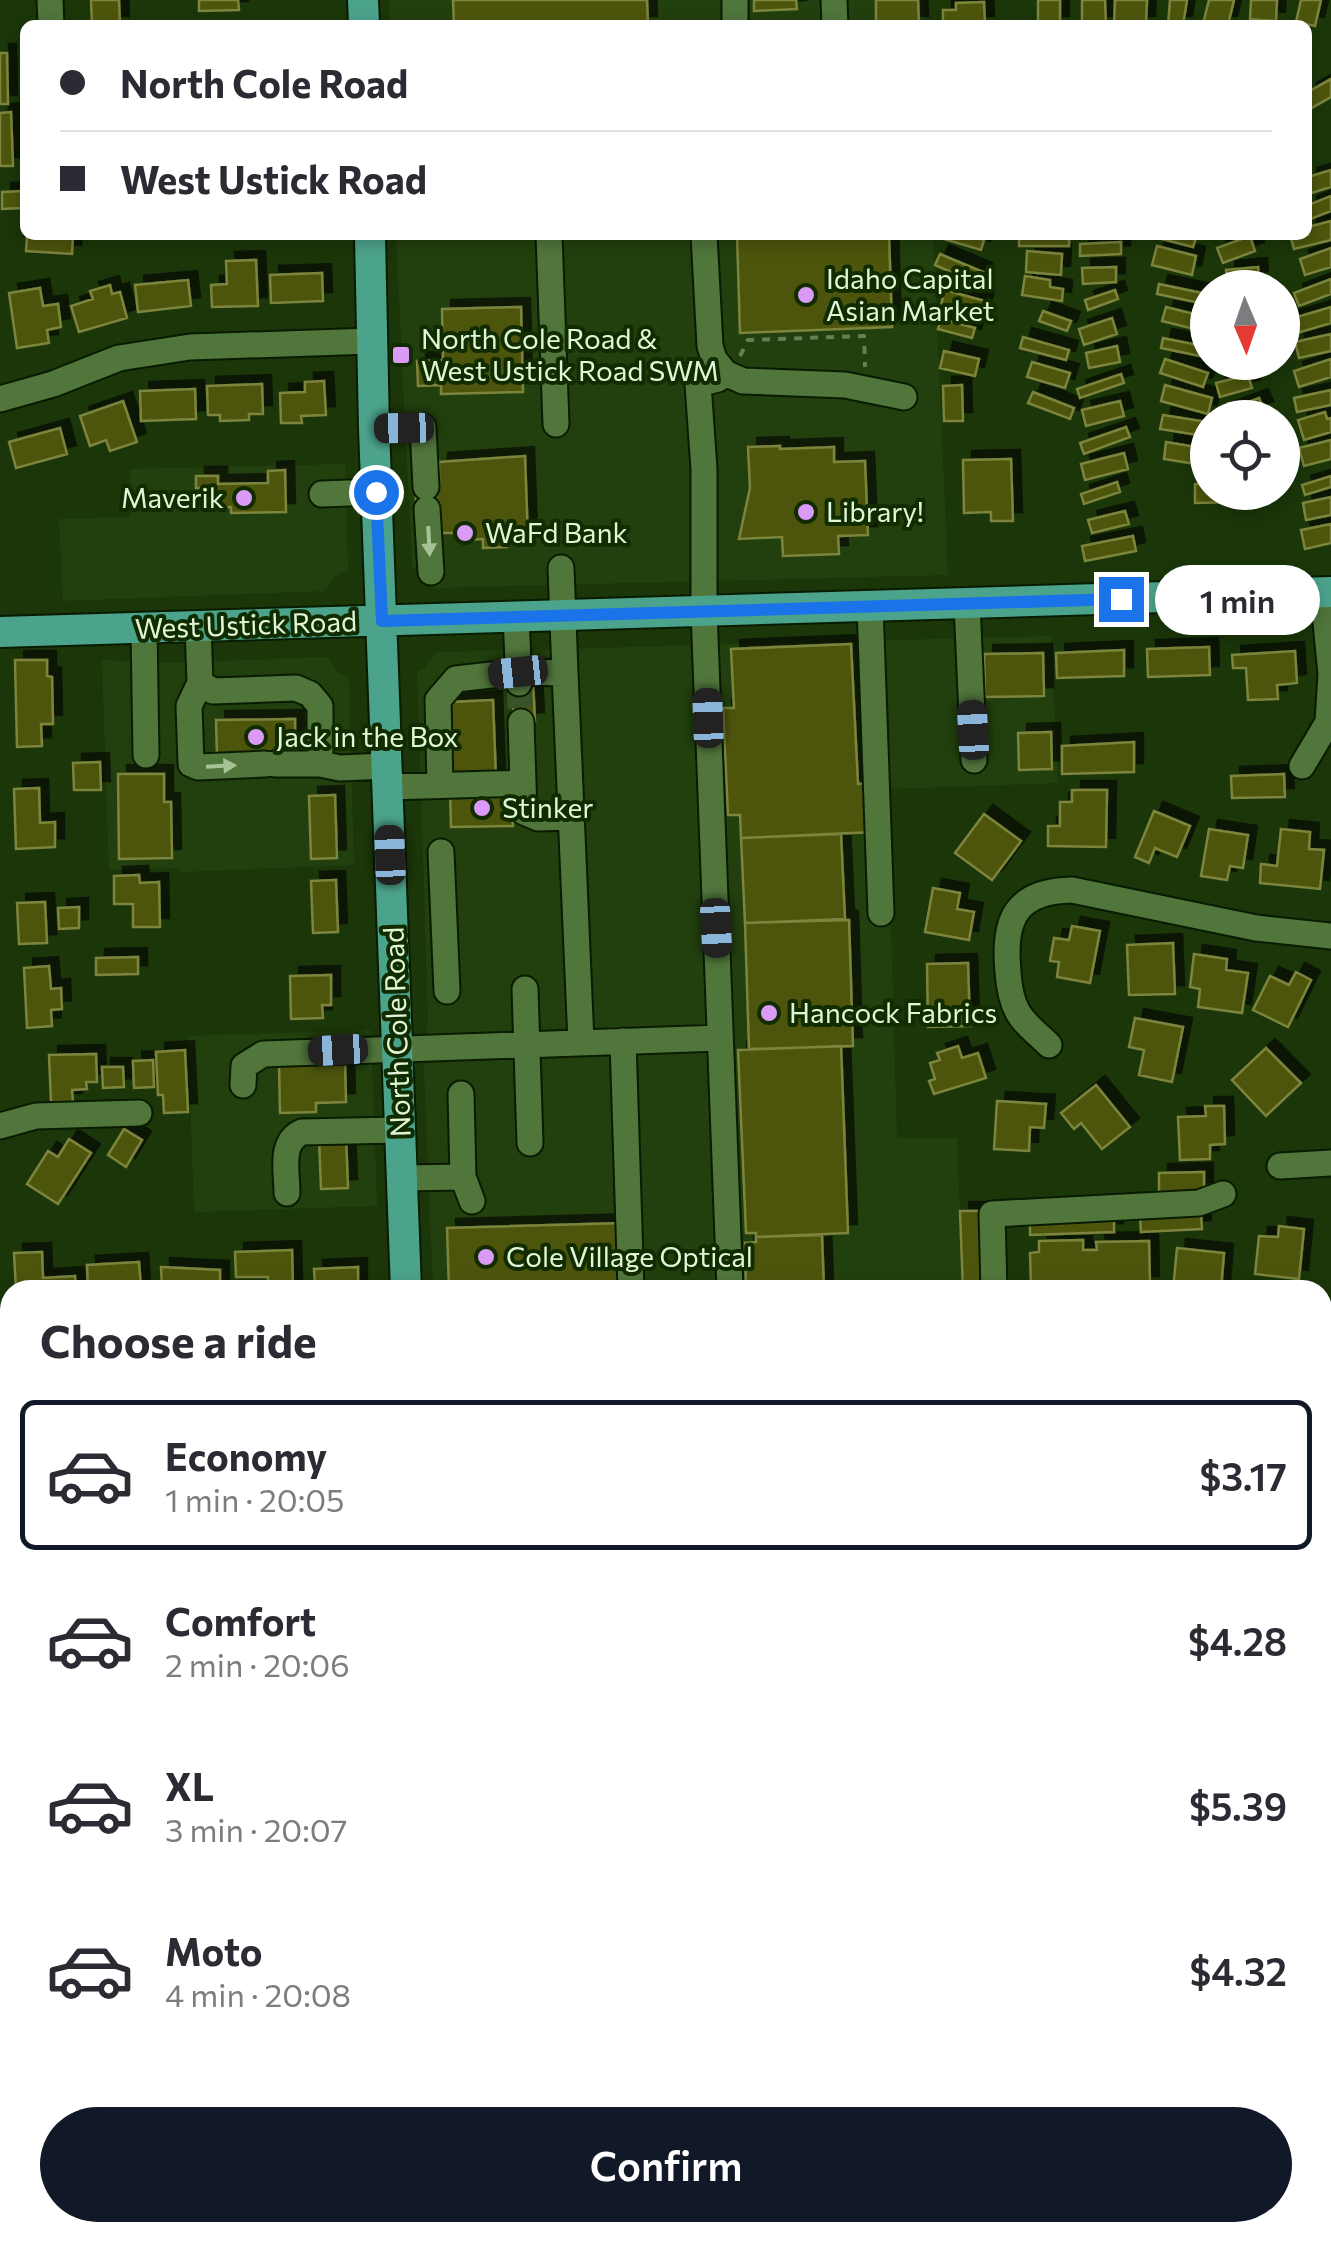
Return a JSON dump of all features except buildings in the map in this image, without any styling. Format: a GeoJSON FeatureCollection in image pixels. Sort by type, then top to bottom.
{"type":"FeatureCollection","features":[{"type":"Feature","properties":{"kind":"main road","name":"North Cole Road"},"geometry":{"type":"LineString","coordinates":[[370,240],[406,1280]]}},
{"type":"Feature","properties":{"kind":"main road","name":"West Ustick Road"},"geometry":{"type":"LineString","coordinates":[[0,632],[1327,592]]}},
{"type":"Feature","properties":{"kind":"street"},"geometry":{"type":"LineString","coordinates":[[548,240],[556,424]]}},
{"type":"Feature","properties":{"kind":"street"},"geometry":{"type":"LineString","coordinates":[[704,240],[710,346],[714,359],[743,382],[845,385],[904,398]]}},
{"type":"Feature","properties":{"kind":"street"},"geometry":{"type":"LineString","coordinates":[[0,398],[137,355],[190,348],[372,341]]}},
{"type":"Feature","properties":{"kind":"street"},"geometry":{"type":"LineString","coordinates":[[730,369],[718,378],[698,384],[704,468],[704,611],[730,1280]]}},
{"type":"Feature","properties":{"kind":"street"},"geometry":{"type":"LineString","coordinates":[[374,428],[422,427],[430,572]]}},
{"type":"Feature","properties":{"kind":"street"},"geometry":{"type":"LineString","coordinates":[[322,494],[376,492]]}},
{"type":"Feature","properties":{"kind":"street"},"geometry":{"type":"LineString","coordinates":[[561,568],[580,1042]]}},
{"type":"Feature","properties":{"kind":"street"},"geometry":{"type":"LineString","coordinates":[[1302,766],[1328,722],[1327,592]]}},
{"type":"Feature","properties":{"kind":"street"},"geometry":{"type":"LineString","coordinates":[[967,604],[974,760]]}},
{"type":"Feature","properties":{"kind":"street"},"geometry":{"type":"LineString","coordinates":[[870,606],[881,913]]}},
{"type":"Feature","properties":{"kind":"street"},"geometry":{"type":"LineString","coordinates":[[516,618],[519,678]]}},
{"type":"Feature","properties":{"kind":"street"},"geometry":{"type":"LineString","coordinates":[[198,626],[200,684],[189,706],[191,764],[320,764],[440,786],[523,784]]}},
{"type":"Feature","properties":{"kind":"street"},"geometry":{"type":"LineString","coordinates":[[144,628],[146,755]]}},
{"type":"Feature","properties":{"kind":"street"},"geometry":{"type":"LineString","coordinates":[[440,786],[438,700],[456,679],[565,674]]}},
{"type":"Feature","properties":{"kind":"street"},"geometry":{"type":"LineString","coordinates":[[200,684],[214,691],[296,688],[310,694],[320,706],[320,764]]}},
{"type":"Feature","properties":{"kind":"street"},"geometry":{"type":"LineString","coordinates":[[521,722],[524,812],[538,818],[571,817]]}},
{"type":"Feature","properties":{"kind":"street"},"geometry":{"type":"LineString","coordinates":[[442,852],[447,991]]}},
{"type":"Feature","properties":{"kind":"street"},"geometry":{"type":"LineString","coordinates":[[1049,1045],[1020,1016],[1009,987],[1006,946],[1010,921],[1025,901],[1047,890],[1072,890],[1256,928],[1331,936]]}},
{"type":"Feature","properties":{"kind":"street"},"geometry":{"type":"LineString","coordinates":[[525,989],[530,1143]]}},
{"type":"Feature","properties":{"kind":"street"},"geometry":{"type":"LineString","coordinates":[[243,1085],[244,1066],[264,1054],[720,1038]]}},
{"type":"Feature","properties":{"kind":"street"},"geometry":{"type":"LineString","coordinates":[[623,1041],[630,1280]]}},
{"type":"Feature","properties":{"kind":"street"},"geometry":{"type":"LineString","coordinates":[[402,1178],[467,1189],[461,1094]]}},
{"type":"Feature","properties":{"kind":"street"},"geometry":{"type":"LineString","coordinates":[[0,1126],[36,1116],[139,1112]]}},
{"type":"Feature","properties":{"kind":"street"},"geometry":{"type":"LineString","coordinates":[[287,1194],[286,1144],[292,1136],[302,1132],[400,1130]]}},
{"type":"Feature","properties":{"kind":"street"},"geometry":{"type":"LineString","coordinates":[[1280,1166],[1331,1163]]}},
{"type":"Feature","properties":{"kind":"street"},"geometry":{"type":"LineString","coordinates":[[994,1280],[992,1214],[1199,1204],[1223,1194]]}},
{"type":"Feature","properties":{"kind":"path"},"geometry":{"type":"LineString","coordinates":[[730,369],[748,340],[864,336],[865,379]]}},
{"type":"Feature","properties":{"kind":"shaded area"},"geometry":{"type":"Polygon","coordinates":[[[389,0],[923,0],[924,20],[390,20],[389,0]]]}},
{"type":"Feature","properties":{"kind":"shaded area"},"geometry":{"type":"Polygon","coordinates":[[[396,240],[933,240],[948,575],[433,588],[422,571],[412,567],[396,240]]]}},
{"type":"Feature","properties":{"kind":"shaded area"},"geometry":{"type":"Polygon","coordinates":[[[345,464],[348,569],[324,591],[63,601],[59,519],[131,517],[130,469],[345,464]]]}},
{"type":"Feature","properties":{"kind":"shaded area"},"geometry":{"type":"Polygon","coordinates":[[[1051,636],[1058,783],[887,789],[897,1138],[957,1138],[963,1280],[433,1280],[424,1072],[428,1017],[417,671],[435,653],[1051,636]]]}},
{"type":"Feature","properties":{"kind":"shaded area"},"geometry":{"type":"Polygon","coordinates":[[[328,657],[338,672],[349,678],[354,865],[181,872],[180,868],[109,870],[102,660],[169,663],[328,657]]]}},
{"type":"Feature","properties":{"kind":"shaded area"},"geometry":{"type":"Polygon","coordinates":[[[371,1030],[377,1206],[194,1212],[188,1036],[371,1030]]]}},
{"type":"Feature","properties":{"kind":"tunnel"},"geometry":{"type":"LineString","coordinates":[[519,683],[521,722]]}},
{"type":"Feature","properties":{"kind":"place","name":"Idaho Capital Asian Market"},"geometry":{"type":"Point","coordinates":[806,295]}},
{"type":"Feature","properties":{"kind":"place","name":"North Cole Road & West Ustick Road SWM"},"geometry":{"type":"Point","coordinates":[401,355]}},
{"type":"Feature","properties":{"kind":"place","name":"Maverik"},"geometry":{"type":"Point","coordinates":[244,498]}},
{"type":"Feature","properties":{"kind":"place","name":"Library!"},"geometry":{"type":"Point","coordinates":[806,512]}},
{"type":"Feature","properties":{"kind":"place","name":"WaFd Bank"},"geometry":{"type":"Point","coordinates":[465,533]}},
{"type":"Feature","properties":{"kind":"place","name":"Jack in the Box"},"geometry":{"type":"Point","coordinates":[256,737]}},
{"type":"Feature","properties":{"kind":"place","name":"Stinker"},"geometry":{"type":"Point","coordinates":[482,808]}},
{"type":"Feature","properties":{"kind":"place","name":"Hancock Fabrics"},"geometry":{"type":"Point","coordinates":[769,1013]}},
{"type":"Feature","properties":{"kind":"place","name":"Cole Village Optical"},"geometry":{"type":"Point","coordinates":[486,1257]}},
{"type":"Feature","properties":{"kind":"route"},"geometry":{"type":"LineString","coordinates":[[376,492],[382,621],[1121,599]]}}]}
